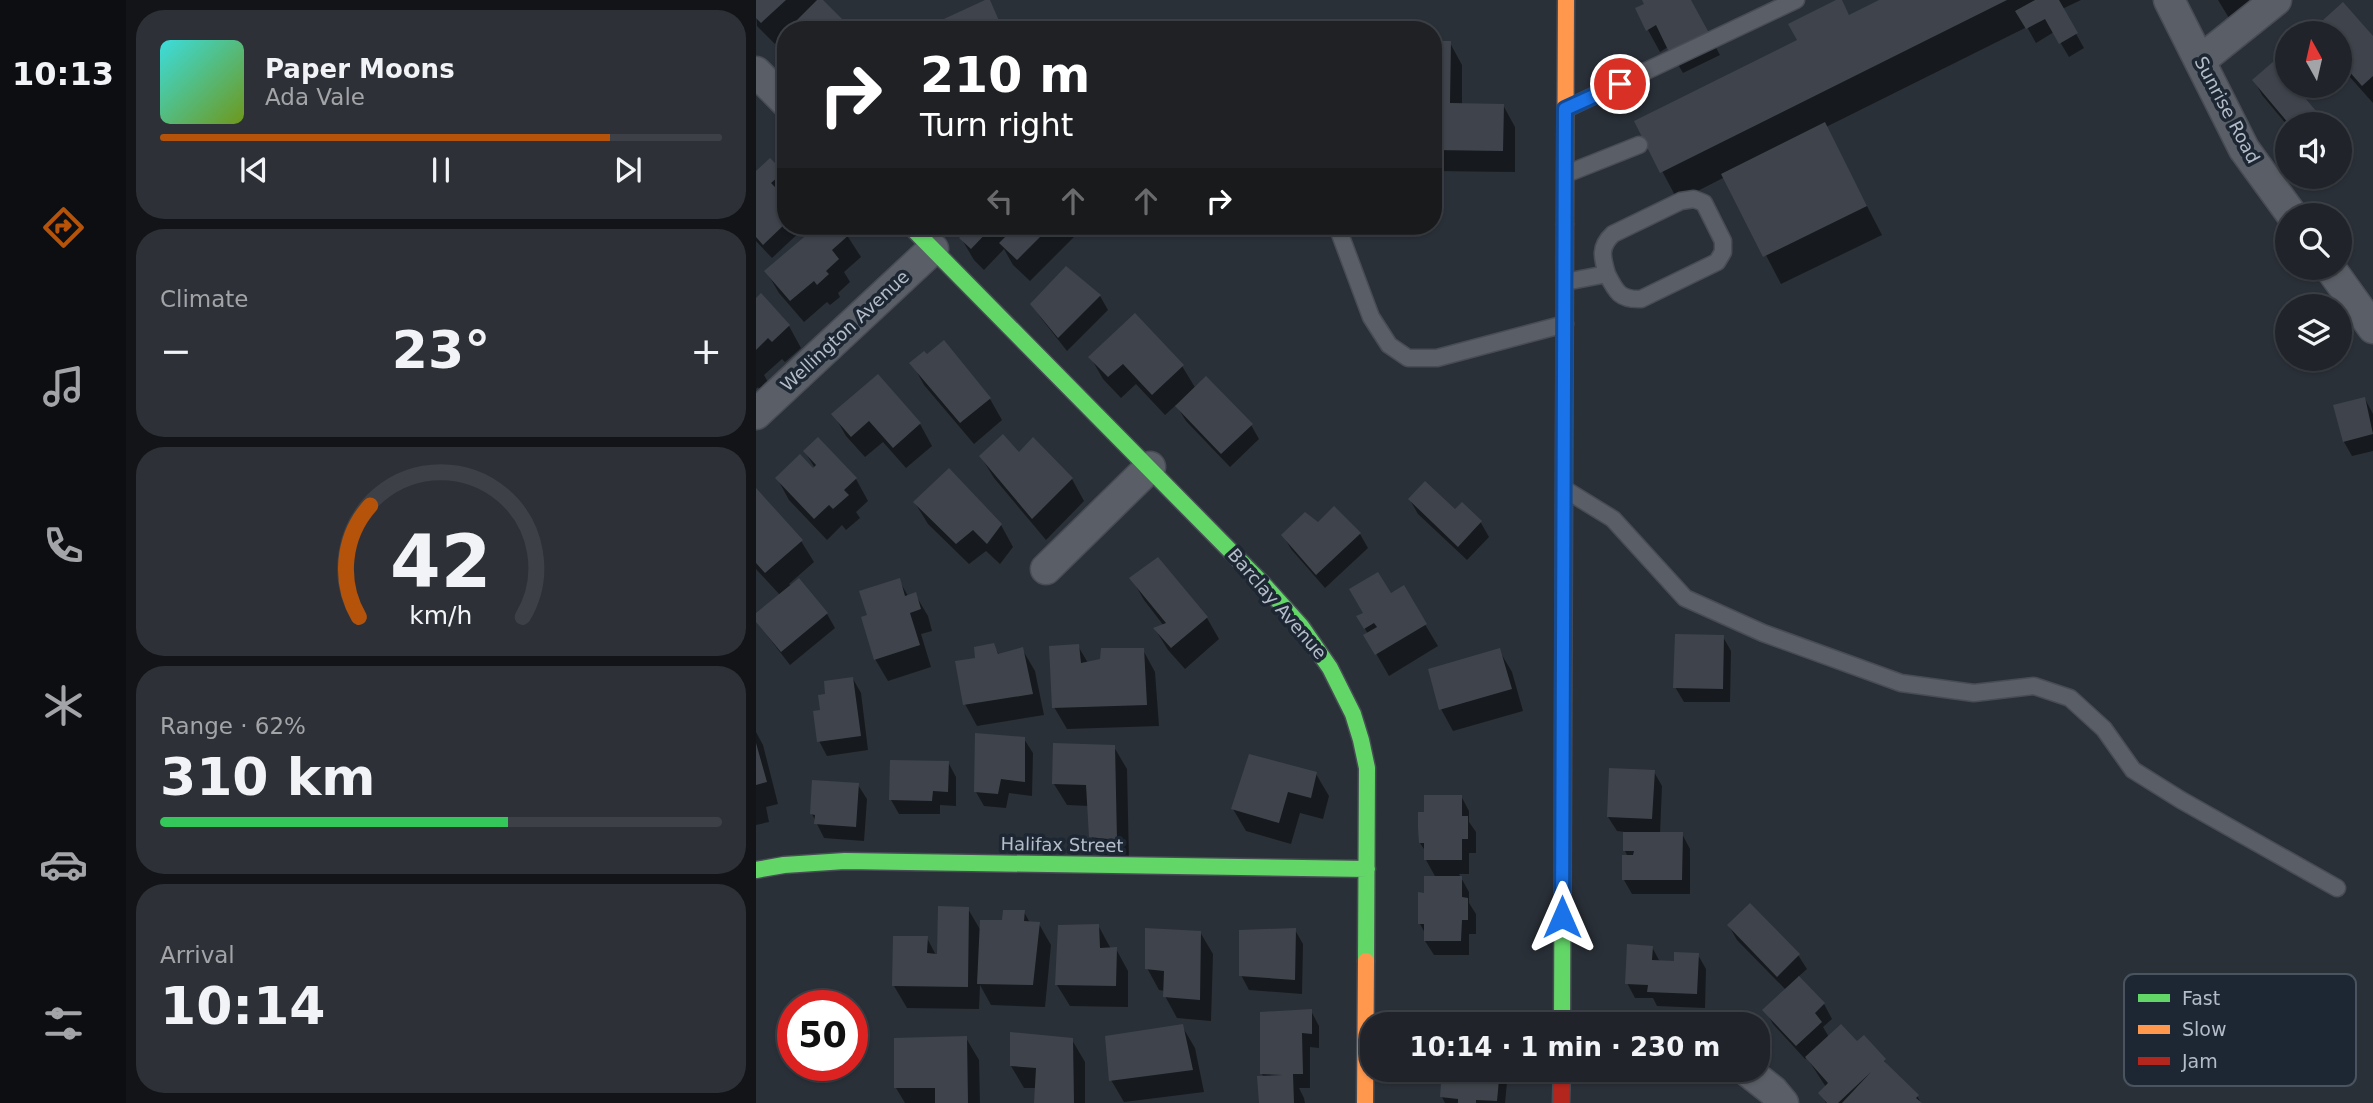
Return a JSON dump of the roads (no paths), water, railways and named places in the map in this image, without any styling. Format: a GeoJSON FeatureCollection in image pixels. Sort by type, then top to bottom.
{"type":"FeatureCollection","features":[{"type":"Feature","properties":{"kind":"street"},"geometry":{"type":"LineString","coordinates":[[1562,1012],[1566,0]]}},
{"type":"Feature","properties":{"kind":"street","name":"Sunrise Road"},"geometry":{"type":"LineString","coordinates":[[2169,0],[2244,149],[2283,203]]}},
{"type":"Feature","properties":{"kind":"street"},"geometry":{"type":"LineString","coordinates":[[2201,60],[2276,0]]}},
{"type":"Feature","properties":{"kind":"street"},"geometry":{"type":"LineString","coordinates":[[756,72],[777,93]]}},
{"type":"Feature","properties":{"kind":"street","name":"Barclay Avenue"},"geometry":{"type":"LineString","coordinates":[[919,235],[1150,467],[1289,612],[1314,643],[1343,687],[1359,729],[1367,768],[1365,1103]]}},
{"type":"Feature","properties":{"kind":"street","name":"Wellington Avenue"},"geometry":{"type":"LineString","coordinates":[[756,414],[933,249]]}},
{"type":"Feature","properties":{"kind":"street"},"geometry":{"type":"LineString","coordinates":[[2339,280],[2373,328]]}},
{"type":"Feature","properties":{"kind":"street"},"geometry":{"type":"LineString","coordinates":[[1046,569],[1150,467]]}},
{"type":"Feature","properties":{"kind":"street","name":"Halifax Street"},"geometry":{"type":"LineString","coordinates":[[756,870],[784,865],[845,861],[1367,869]]}},
{"type":"Feature","properties":{"kind":"street"},"geometry":{"type":"LineString","coordinates":[[1561,1103],[1562,1082]]}},
{"type":"Feature","properties":{"kind":"street"},"geometry":{"type":"LineString","coordinates":[[1762,1082],[1783,1103]]}},
{"type":"Feature","properties":{"kind":"lane"},"geometry":{"type":"LineString","coordinates":[[1565,109],[1796,0]]}},
{"type":"Feature","properties":{"kind":"lane"},"geometry":{"type":"LineString","coordinates":[[1566,174],[1639,145]]}},
{"type":"Feature","properties":{"kind":"lane"},"geometry":{"type":"LineString","coordinates":[[1694,199],[1704,203],[1723,241],[1723,252],[1717,262],[1641,299],[1630,299],[1616,292],[1607,274],[1601,255],[1605,242],[1613,234],[1681,201],[1694,199]]}},
{"type":"Feature","properties":{"kind":"lane"},"geometry":{"type":"LineString","coordinates":[[1340,235],[1371,317],[1389,345],[1408,358],[1437,358],[1565,324]]}},
{"type":"Feature","properties":{"kind":"lane"},"geometry":{"type":"LineString","coordinates":[[1565,282],[1607,274]]}},
{"type":"Feature","properties":{"kind":"lane"},"geometry":{"type":"LineString","coordinates":[[1564,488],[1613,519],[1685,597],[1763,633],[1901,682],[1974,693],[2034,686],[2070,698],[2104,729],[2133,770],[2337,888]]}}]}
